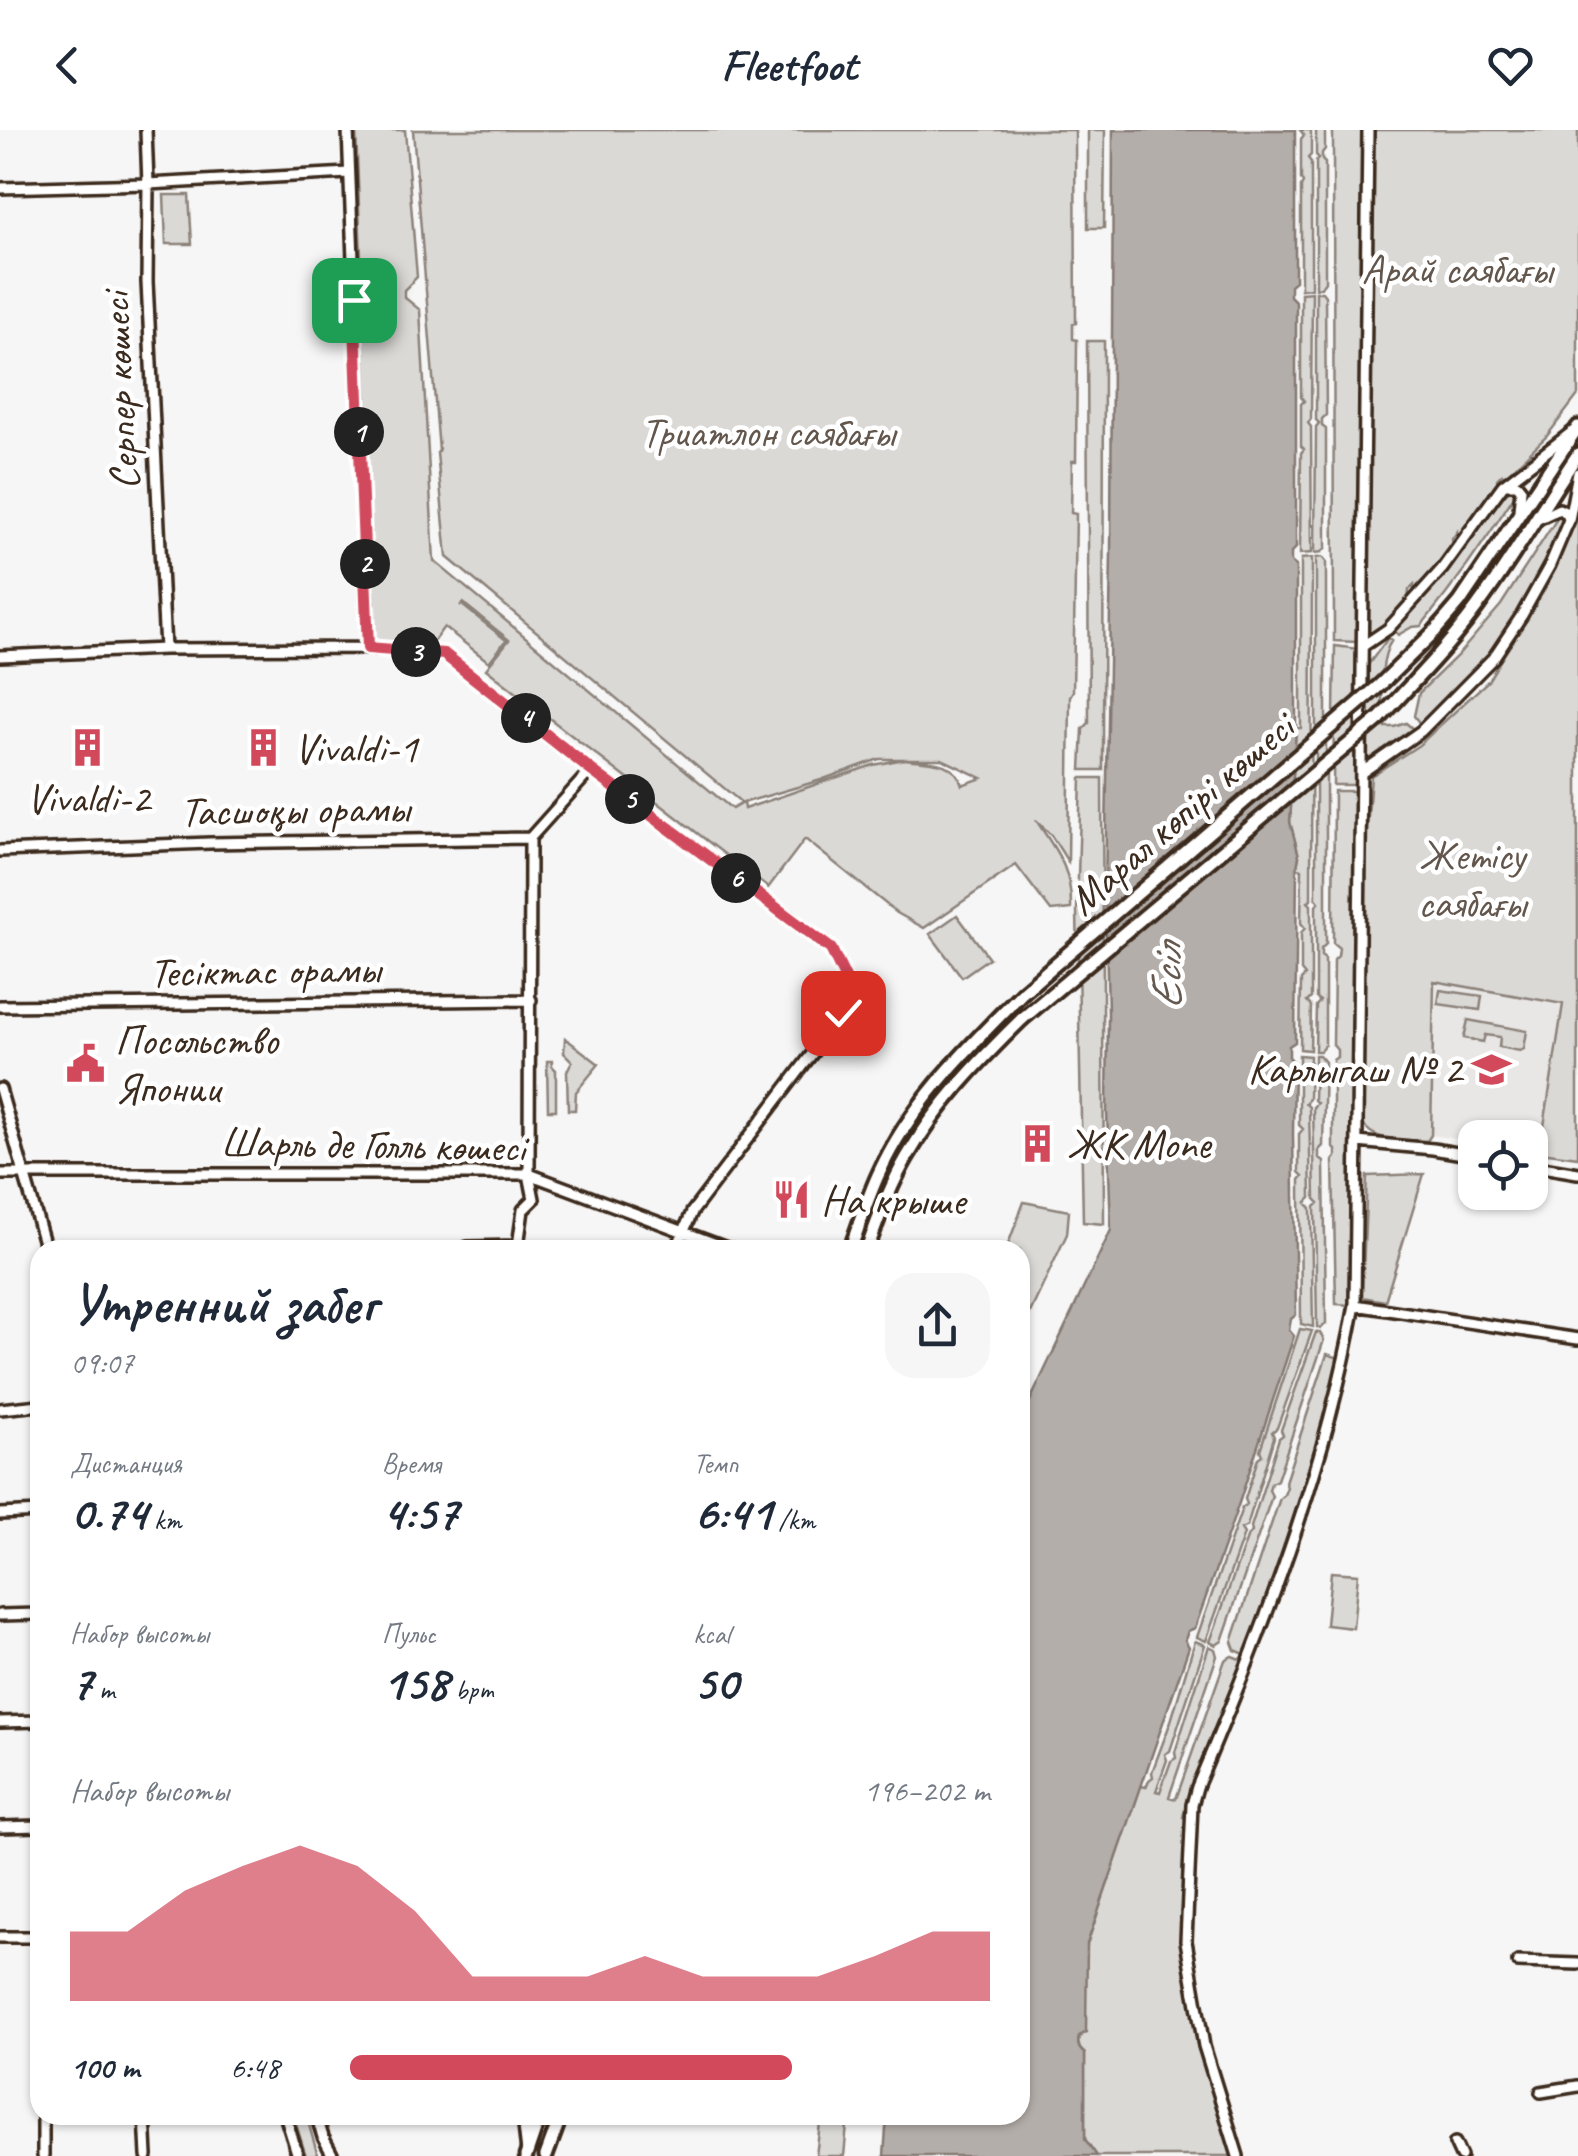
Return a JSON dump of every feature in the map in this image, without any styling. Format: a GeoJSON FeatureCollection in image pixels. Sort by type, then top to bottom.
{"type":"FeatureCollection","features":[{"type":"Feature","properties":{"kind":"main road","name":"Марал көпірі көшесі"},"geometry":{"type":"LineString","coordinates":[[854,1240],[881,1168],[902,1131],[948,1070],[1023,992],[1380,685],[1435,631],[1460,602],[1577,428]]}},
{"type":"Feature","properties":{"kind":"main road","name":"Марал көпірі көшесі"},"geometry":{"type":"LineString","coordinates":[[871,1240],[907,1156],[964,1078],[1022,1019],[1379,719],[1468,620],[1578,454]]}},
{"type":"Feature","properties":{"kind":"main road"},"geometry":{"type":"LineString","coordinates":[[526,2154],[536,2125]]}},
{"type":"Feature","properties":{"kind":"main road"},"geometry":{"type":"LineString","coordinates":[[546,2156],[557,2125]]}},
{"type":"Feature","properties":{"kind":"street","name":"Серпер көшесі"},"geometry":{"type":"LineString","coordinates":[[146,130],[147,282],[165,649]]}},
{"type":"Feature","properties":{"kind":"street"},"geometry":{"type":"LineString","coordinates":[[348,130],[368,648]]}},
{"type":"Feature","properties":{"kind":"street"},"geometry":{"type":"LineString","coordinates":[[1238,2156],[1204,2046],[1186,1918],[1194,1796],[1250,1660],[1298,1524],[1340,1380],[1355,1304],[1368,130]]}},
{"type":"Feature","properties":{"kind":"street"},"geometry":{"type":"LineString","coordinates":[[0,188],[349,174]]}},
{"type":"Feature","properties":{"kind":"street"},"geometry":{"type":"LineString","coordinates":[[1362,646],[1388,629],[1442,569],[1504,485],[1577,428]]}},
{"type":"Feature","properties":{"kind":"street"},"geometry":{"type":"LineString","coordinates":[[1361,773],[1421,731],[1494,657],[1550,565],[1570,520],[1578,474]]}},
{"type":"Feature","properties":{"kind":"street"},"geometry":{"type":"LineString","coordinates":[[1504,485],[1511,483],[1521,488],[1518,517]]}},
{"type":"Feature","properties":{"kind":"street"},"geometry":{"type":"LineString","coordinates":[[1536,520],[1559,509],[1570,520]]}},
{"type":"Feature","properties":{"kind":"street"},"geometry":{"type":"LineString","coordinates":[[0,656],[165,649],[368,648],[444,654],[591,770],[831,949],[846,980],[843,1013],[692,1212],[680,1240]]}},
{"type":"Feature","properties":{"kind":"street"},"geometry":{"type":"LineString","coordinates":[[523,1240],[523,1210],[534,1199],[529,1174],[530,838],[591,770]]}},
{"type":"Feature","properties":{"kind":"street","name":"Тасшоқы орамы"},"geometry":{"type":"LineString","coordinates":[[0,851],[530,838]]}},
{"type":"Feature","properties":{"kind":"street","name":"Тесіктас орамы"},"geometry":{"type":"LineString","coordinates":[[0,1006],[531,1000]]}},
{"type":"Feature","properties":{"kind":"street"},"geometry":{"type":"LineString","coordinates":[[0,1089],[43,1240]]}},
{"type":"Feature","properties":{"kind":"street"},"geometry":{"type":"LineString","coordinates":[[1357,1142],[1458,1153]]}},
{"type":"Feature","properties":{"kind":"street"},"geometry":{"type":"LineString","coordinates":[[1548,1168],[1578,1173]]}},
{"type":"Feature","properties":{"kind":"street","name":"Шарль де Голль көшесі"},"geometry":{"type":"LineString","coordinates":[[0,1174],[529,1174],[708,1240]]}},
{"type":"Feature","properties":{"kind":"street"},"geometry":{"type":"LineString","coordinates":[[1355,1304],[1578,1339]]}},
{"type":"Feature","properties":{"kind":"street"},"geometry":{"type":"LineString","coordinates":[[0,1410],[30,1406]]}},
{"type":"Feature","properties":{"kind":"street"},"geometry":{"type":"LineString","coordinates":[[0,1514],[30,1512]]}},
{"type":"Feature","properties":{"kind":"street"},"geometry":{"type":"LineString","coordinates":[[0,1615],[30,1614]]}},
{"type":"Feature","properties":{"kind":"street"},"geometry":{"type":"LineString","coordinates":[[0,1722],[30,1722]]}},
{"type":"Feature","properties":{"kind":"street"},"geometry":{"type":"LineString","coordinates":[[0,1827],[30,1826]]}},
{"type":"Feature","properties":{"kind":"street"},"geometry":{"type":"LineString","coordinates":[[0,1937],[30,1936]]}},
{"type":"Feature","properties":{"kind":"street"},"geometry":{"type":"LineString","coordinates":[[1518,1962],[1578,1964]]}},
{"type":"Feature","properties":{"kind":"street"},"geometry":{"type":"LineString","coordinates":[[1541,2092],[1578,2086]]}},
{"type":"Feature","properties":{"kind":"street"},"geometry":{"type":"LineString","coordinates":[[43,2125],[44,2156]]}},
{"type":"Feature","properties":{"kind":"street"},"geometry":{"type":"LineString","coordinates":[[145,2125],[146,2156]]}},
{"type":"Feature","properties":{"kind":"street"},"geometry":{"type":"LineString","coordinates":[[288,2125],[298,2156]]}},
{"type":"Feature","properties":{"kind":"street"},"geometry":{"type":"LineString","coordinates":[[319,2125],[332,2156]]}},
{"type":"Feature","properties":{"kind":"street"},"geometry":{"type":"LineString","coordinates":[[524,2125],[526,2154]]}},
{"type":"Feature","properties":{"kind":"street"},"geometry":{"type":"LineString","coordinates":[[1455,2142],[1461,2156]]}},
{"type":"Feature","properties":{"kind":"shaded area","name":"Карлыгаш № 2"},"geometry":{"type":"Polygon","coordinates":[[[1433,981],[1563,1004],[1545,1120],[1458,1120],[1458,1139],[1431,1135],[1433,981]]]}},
{"type":"Feature","properties":{"kind":"green space","name":"Триатлон саябағы"},"geometry":{"type":"Polygon","coordinates":[[[356,130],[405,130],[417,277],[404,290],[404,297],[420,310],[434,561],[732,809],[742,803],[447,557],[413,130],[1075,130],[1076,461],[1072,461],[1071,513],[1076,514],[1068,862],[1036,820],[1066,872],[1071,909],[1051,911],[1016,865],[924,928],[897,913],[805,839],[768,888],[486,669],[509,640],[463,603],[460,606],[506,640],[489,662],[444,627],[427,650],[376,645],[356,130]],[[879,759],[743,803],[744,809],[873,765],[904,759],[879,759]],[[904,759],[946,766],[962,785],[982,778],[942,759],[904,759]]]}},
{"type":"Feature","properties":{"kind":"green space"},"geometry":{"type":"Polygon","coordinates":[[[1088,130],[1105,130],[1104,228],[1088,228],[1088,130]]]}},
{"type":"Feature","properties":{"kind":"green space"},"geometry":{"type":"Polygon","coordinates":[[[1300,130],[1311,130],[1311,288],[1301,289],[1304,135],[1300,130]]]}},
{"type":"Feature","properties":{"kind":"green space"},"geometry":{"type":"Polygon","coordinates":[[[1316,130],[1325,130],[1325,281],[1316,288],[1319,158],[1316,130]]]}},
{"type":"Feature","properties":{"kind":"green space","name":"Арай саябағы"},"geometry":{"type":"Polygon","coordinates":[[[1333,130],[1578,130],[1578,395],[1547,436],[1504,477],[1502,474],[1497,479],[1498,484],[1457,539],[1457,532],[1452,539],[1453,547],[1414,593],[1414,585],[1409,590],[1408,601],[1373,635],[1367,633],[1358,642],[1334,641],[1333,130]]]}},
{"type":"Feature","properties":{"kind":"green space"},"geometry":{"type":"Polygon","coordinates":[[[164,195],[189,195],[192,244],[166,244],[164,195]]]}},
{"type":"Feature","properties":{"kind":"green space"},"geometry":{"type":"Polygon","coordinates":[[[1312,292],[1308,423],[1312,553],[1300,554],[1304,449],[1301,293],[1312,292]]]}},
{"type":"Feature","properties":{"kind":"green space"},"geometry":{"type":"Polygon","coordinates":[[[1316,292],[1325,296],[1326,415],[1322,426],[1326,429],[1326,547],[1315,553],[1319,423],[1316,292]]]}},
{"type":"Feature","properties":{"kind":"green space"},"geometry":{"type":"Polygon","coordinates":[[[1087,341],[1104,341],[1103,770],[1081,770],[1083,729],[1089,723],[1087,341]]]}},
{"type":"Feature","properties":{"kind":"green space"},"geometry":{"type":"Polygon","coordinates":[[[1510,490],[1516,493],[1447,594],[1421,626],[1398,635],[1394,630],[1443,577],[1510,490]]]}},
{"type":"Feature","properties":{"kind":"green space","name":"Жетісу саябағы"},"geometry":{"type":"Polygon","coordinates":[[[1578,514],[1578,1157],[1548,1153],[1548,1120],[1545,1120],[1563,1004],[1434,981],[1431,1135],[1427,1141],[1382,1137],[1362,1122],[1366,844],[1371,776],[1419,745],[1488,681],[1530,611],[1578,514]]]}},
{"type":"Feature","properties":{"kind":"green space"},"geometry":{"type":"Polygon","coordinates":[[[1558,517],[1563,525],[1500,639],[1472,674],[1421,725],[1414,716],[1419,693],[1501,605],[1558,517]]]}},
{"type":"Feature","properties":{"kind":"green space"},"geometry":{"type":"Polygon","coordinates":[[[1322,557],[1326,562],[1326,944],[1321,949],[1325,959],[1325,1045],[1315,1051],[1316,1006],[1320,1001],[1316,998],[1316,558],[1322,557]]]}},
{"type":"Feature","properties":{"kind":"green space"},"geometry":{"type":"Polygon","coordinates":[[[1312,558],[1308,902],[1311,998],[1307,1002],[1311,1006],[1310,1050],[1300,1049],[1301,980],[1305,976],[1301,971],[1301,933],[1305,928],[1301,923],[1302,869],[1297,867],[1299,856],[1290,822],[1296,728],[1301,728],[1301,559],[1312,558]]]}},
{"type":"Feature","properties":{"kind":"green space"},"geometry":{"type":"Polygon","coordinates":[[[1388,638],[1392,640],[1384,659],[1383,727],[1406,723],[1413,729],[1368,762],[1368,665],[1388,638]]]}},
{"type":"Feature","properties":{"kind":"green space"},"geometry":{"type":"Polygon","coordinates":[[[1335,646],[1358,649],[1356,785],[1333,785],[1335,646]]]}},
{"type":"Feature","properties":{"kind":"green space"},"geometry":{"type":"Polygon","coordinates":[[[1081,778],[1102,778],[1104,1224],[1083,1222],[1077,910],[1081,778]]]}},
{"type":"Feature","properties":{"kind":"green space"},"geometry":{"type":"Polygon","coordinates":[[[1334,791],[1356,791],[1351,1305],[1336,1304],[1333,1060],[1337,1050],[1333,1045],[1334,960],[1339,948],[1333,943],[1334,791]]]}},
{"type":"Feature","properties":{"kind":"green space"},"geometry":{"type":"Polygon","coordinates":[[[957,915],[989,958],[962,977],[930,934],[957,915]]]}},
{"type":"Feature","properties":{"kind":"green space"},"geometry":{"type":"Polygon","coordinates":[[[1440,990],[1482,996],[1480,1010],[1438,1004],[1440,990]]]}},
{"type":"Feature","properties":{"kind":"green space"},"geometry":{"type":"Polygon","coordinates":[[[1468,1020],[1527,1031],[1524,1049],[1499,1047],[1500,1037],[1485,1035],[1483,1042],[1464,1038],[1468,1020]]]}},
{"type":"Feature","properties":{"kind":"green space"},"geometry":{"type":"Polygon","coordinates":[[[565,1038],[599,1064],[576,1092],[575,1110],[568,1110],[567,1071],[572,1061],[564,1053],[565,1038]]]}},
{"type":"Feature","properties":{"kind":"green space"},"geometry":{"type":"Polygon","coordinates":[[[1299,1055],[1310,1056],[1309,1099],[1305,1103],[1309,1107],[1311,1198],[1306,1203],[1311,1208],[1313,1327],[1301,1324],[1303,1176],[1299,1172],[1299,1134],[1303,1129],[1299,1125],[1299,1055]]]}},
{"type":"Feature","properties":{"kind":"green space"},"geometry":{"type":"Polygon","coordinates":[[[1315,1055],[1325,1062],[1323,1146],[1319,1158],[1324,1162],[1326,1324],[1320,1328],[1317,1327],[1315,1055]]]}},
{"type":"Feature","properties":{"kind":"green space"},"geometry":{"type":"Polygon","coordinates":[[[547,1061],[552,1061],[556,1070],[556,1110],[548,1110],[547,1061]]]}},
{"type":"Feature","properties":{"kind":"green space"},"geometry":{"type":"Polygon","coordinates":[[[1424,1174],[1385,1301],[1362,1297],[1367,1176],[1424,1174]]]}},
{"type":"Feature","properties":{"kind":"green space"},"geometry":{"type":"Polygon","coordinates":[[[1024,1202],[1069,1211],[1067,1234],[1030,1313],[1030,1240],[1010,1240],[1024,1202]]]}},
{"type":"Feature","properties":{"kind":"green space"},"geometry":{"type":"Polygon","coordinates":[[[1300,1329],[1312,1331],[1277,1428],[1272,1432],[1274,1437],[1247,1526],[1241,1529],[1244,1534],[1206,1641],[1197,1637],[1242,1508],[1247,1504],[1245,1499],[1300,1329]]]}},
{"type":"Feature","properties":{"kind":"green space"},"geometry":{"type":"Polygon","coordinates":[[[1316,1332],[1324,1340],[1277,1480],[1271,1483],[1272,1496],[1222,1641],[1216,1645],[1210,1642],[1252,1532],[1283,1435],[1281,1430],[1316,1332]]]}},
{"type":"Feature","properties":{"kind":"green space"},"geometry":{"type":"Polygon","coordinates":[[[1327,1354],[1342,1359],[1247,1655],[1235,1650],[1232,1642],[1287,1487],[1285,1482],[1327,1354]]]}},
{"type":"Feature","properties":{"kind":"green space"},"geometry":{"type":"Polygon","coordinates":[[[1331,1572],[1358,1574],[1353,1628],[1326,1625],[1331,1572]]]}},
{"type":"Feature","properties":{"kind":"green space"},"geometry":{"type":"Polygon","coordinates":[[[1195,1641],[1205,1645],[1170,1751],[1165,1754],[1167,1760],[1156,1791],[1160,1792],[1171,1761],[1176,1758],[1209,1646],[1217,1656],[1169,1797],[1176,1799],[1225,1660],[1232,1656],[1245,1661],[1191,1785],[1187,1814],[1183,1817],[1187,1819],[1182,1940],[1197,2020],[1196,2042],[1204,2054],[1235,2156],[1097,2156],[1085,2140],[1085,2054],[1078,2042],[1082,2033],[1087,1944],[1141,1786],[1146,1787],[1153,1777],[1195,1641]]]}},
{"type":"Feature","properties":{"kind":"green space"},"geometry":{"type":"Polygon","coordinates":[[[296,2125],[309,2125],[318,2156],[306,2156],[296,2125]]]}},
{"type":"Feature","properties":{"kind":"green space"},"geometry":{"type":"Polygon","coordinates":[[[820,2125],[847,2125],[844,2156],[816,2156],[820,2125]]]}},
{"type":"Feature","properties":{"kind":"water","name":"Есіл"},"geometry":{"type":"Polygon","coordinates":[[[1113,130],[1295,130],[1295,281],[1290,285],[1290,296],[1296,302],[1296,548],[1291,553],[1291,562],[1296,566],[1296,728],[1290,822],[1299,856],[1295,1042],[1289,1046],[1289,1057],[1294,1062],[1296,1315],[1289,1330],[1294,1336],[1195,1628],[1188,1631],[1185,1640],[1189,1647],[1087,1944],[1086,2032],[1079,2036],[1078,2044],[1085,2054],[1085,2139],[1097,2156],[884,2156],[886,2125],[1030,2125],[1030,1401],[1111,1230],[1105,893],[1113,130]]]}},
{"type":"Feature","properties":{"kind":"place","name":"Vivaldi-2"},"geometry":{"type":"Point","coordinates":[88,747]}},
{"type":"Feature","properties":{"kind":"place","name":"Vivaldi-1"},"geometry":{"type":"Point","coordinates":[264,748]}},
{"type":"Feature","properties":{"kind":"place","name":"Посольство Японии"},"geometry":{"type":"Point","coordinates":[85,1064]}},
{"type":"Feature","properties":{"kind":"place","name":"Карлыгаш № 2"},"geometry":{"type":"Point","coordinates":[1492,1069]}},
{"type":"Feature","properties":{"kind":"place","name":"ЖК Mone"},"geometry":{"type":"Point","coordinates":[1037,1144]}},
{"type":"Feature","properties":{"kind":"place","name":"На крыше"},"geometry":{"type":"Point","coordinates":[791,1200]}},
{"type":"Feature","properties":{"kind":"route"},"geometry":{"type":"LineString","coordinates":[[354,300],[368,648],[444,654],[591,770],[831,949],[846,980],[843,1013]]}}]}
